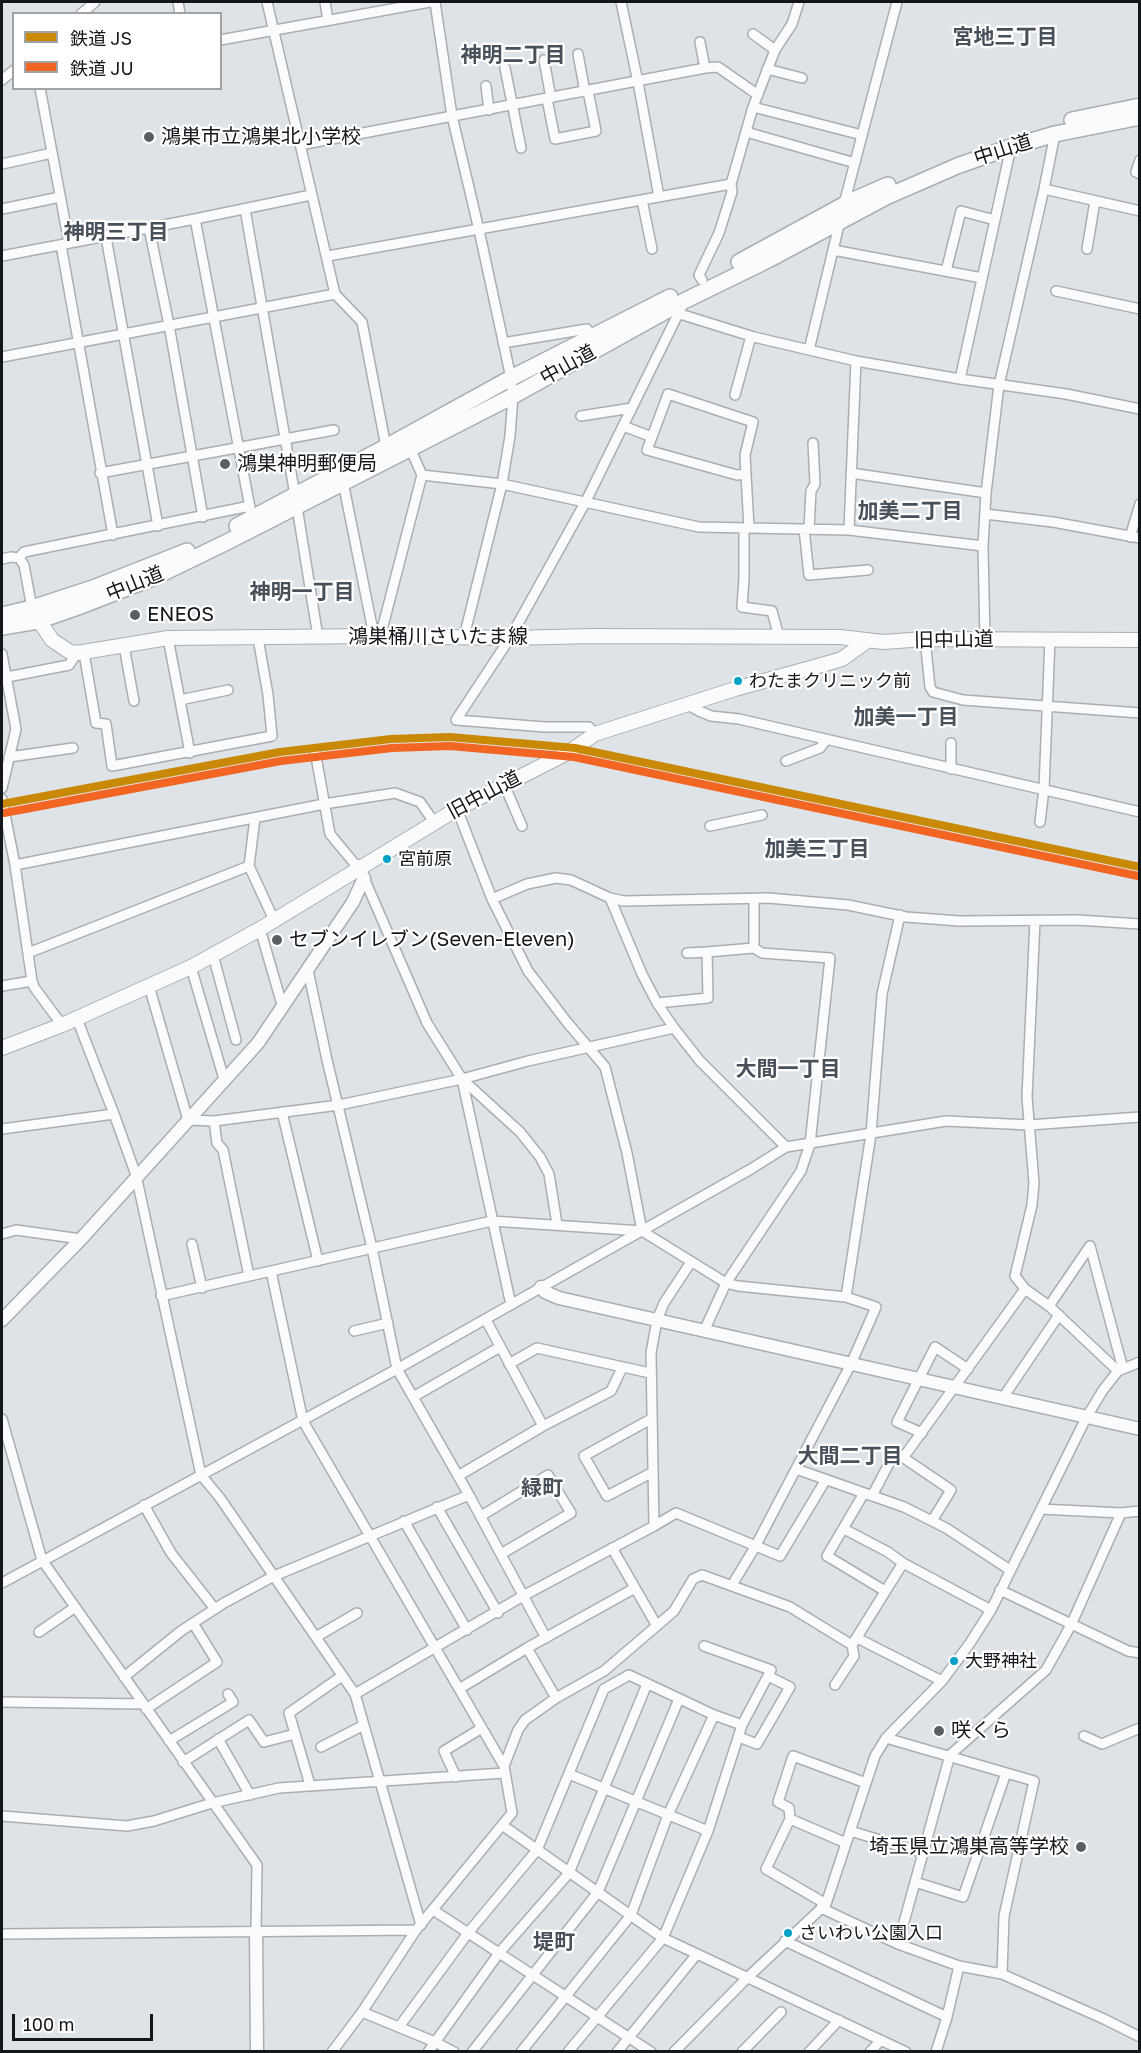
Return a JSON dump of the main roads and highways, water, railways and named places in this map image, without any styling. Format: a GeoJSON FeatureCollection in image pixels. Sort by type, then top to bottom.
{"type":"FeatureCollection","features":[{"type":"Feature","properties":{"kind":"highway","name":"中山道"},"geometry":{"type":"LineString","coordinates":[[2,615],[35,614],[155,577],[296,501],[386,447],[511,378],[594,338],[763,250],[844,204],[969,151],[1047,126],[1140,106]]}},
{"type":"Feature","properties":{"kind":"highway","name":"中山道"},"geometry":{"type":"LineString","coordinates":[[2,627],[189,550],[251,512],[296,501],[343,482],[682,307],[886,196],[957,166],[1011,147],[1055,134],[1140,117]]}},
{"type":"Feature","properties":{"kind":"main road","name":"鴻巣桶川さいたま線"},"geometry":{"type":"LineString","coordinates":[[35,614],[52,640],[70,652],[80,653],[168,638],[593,636],[840,638],[867,641]]}},
{"type":"Feature","properties":{"kind":"main road","name":"旧中山道"},"geometry":{"type":"LineString","coordinates":[[2,1048],[62,1025],[191,967],[363,873],[434,822],[569,752],[595,734],[832,663],[842,659],[867,641],[1140,640]]}},
{"type":"Feature","properties":{"kind":"rail line","name":"JS"},"geometry":{"type":"LineString","coordinates":[[2,804],[280,752],[391,739],[450,737],[575,748],[1140,867]]}},
{"type":"Feature","properties":{"kind":"rail line","name":"JU"},"geometry":{"type":"LineString","coordinates":[[4,813],[281,761],[392,748],[450,746],[574,757],[1138,876]]}},
{"type":"Feature","properties":{"kind":"place","name":"鴻巣市立鴻巣北小学校"},"geometry":{"type":"Point","coordinates":[149,137]}},
{"type":"Feature","properties":{"kind":"place","name":"鴻巣神明郵便局"},"geometry":{"type":"Point","coordinates":[225,464]}},
{"type":"Feature","properties":{"kind":"place","name":"ENEOS"},"geometry":{"type":"Point","coordinates":[135,615]}},
{"type":"Feature","properties":{"kind":"place","name":"わたまクリニック前"},"geometry":{"type":"Point","coordinates":[738,681]}},
{"type":"Feature","properties":{"kind":"place","name":"宮前原"},"geometry":{"type":"Point","coordinates":[387,859]}},
{"type":"Feature","properties":{"kind":"place","name":"セブンイレブン(Seven-Eleven)"},"geometry":{"type":"Point","coordinates":[277,940]}},
{"type":"Feature","properties":{"kind":"place","name":"大野神社"},"geometry":{"type":"Point","coordinates":[954,1661]}},
{"type":"Feature","properties":{"kind":"place","name":"咲くら"},"geometry":{"type":"Point","coordinates":[939,1731]}},
{"type":"Feature","properties":{"kind":"place","name":"埼玉県立鴻巣高等学校"},"geometry":{"type":"Point","coordinates":[1081,1847]}},
{"type":"Feature","properties":{"kind":"place","name":"さいわい公園入口"},"geometry":{"type":"Point","coordinates":[788,1933]}},
{"type":"Feature","properties":{"kind":"district","name":"宮地三丁目"},"geometry":{"type":"Point","coordinates":[1005,37]}},
{"type":"Feature","properties":{"kind":"district","name":"神明二丁目"},"geometry":{"type":"Point","coordinates":[513,55]}},
{"type":"Feature","properties":{"kind":"district","name":"神明三丁目"},"geometry":{"type":"Point","coordinates":[116,232]}},
{"type":"Feature","properties":{"kind":"district","name":"加美二丁目"},"geometry":{"type":"Point","coordinates":[910,511]}},
{"type":"Feature","properties":{"kind":"district","name":"神明一丁目"},"geometry":{"type":"Point","coordinates":[302,592]}},
{"type":"Feature","properties":{"kind":"district","name":"加美一丁目"},"geometry":{"type":"Point","coordinates":[906,717]}},
{"type":"Feature","properties":{"kind":"district","name":"加美三丁目"},"geometry":{"type":"Point","coordinates":[817,849]}},
{"type":"Feature","properties":{"kind":"district","name":"大間一丁目"},"geometry":{"type":"Point","coordinates":[788,1069]}},
{"type":"Feature","properties":{"kind":"district","name":"大間二丁目"},"geometry":{"type":"Point","coordinates":[850,1456]}},
{"type":"Feature","properties":{"kind":"district","name":"緑町"},"geometry":{"type":"Point","coordinates":[542,1488]}},
{"type":"Feature","properties":{"kind":"district","name":"堤町"},"geometry":{"type":"Point","coordinates":[554,1942]}}]}
